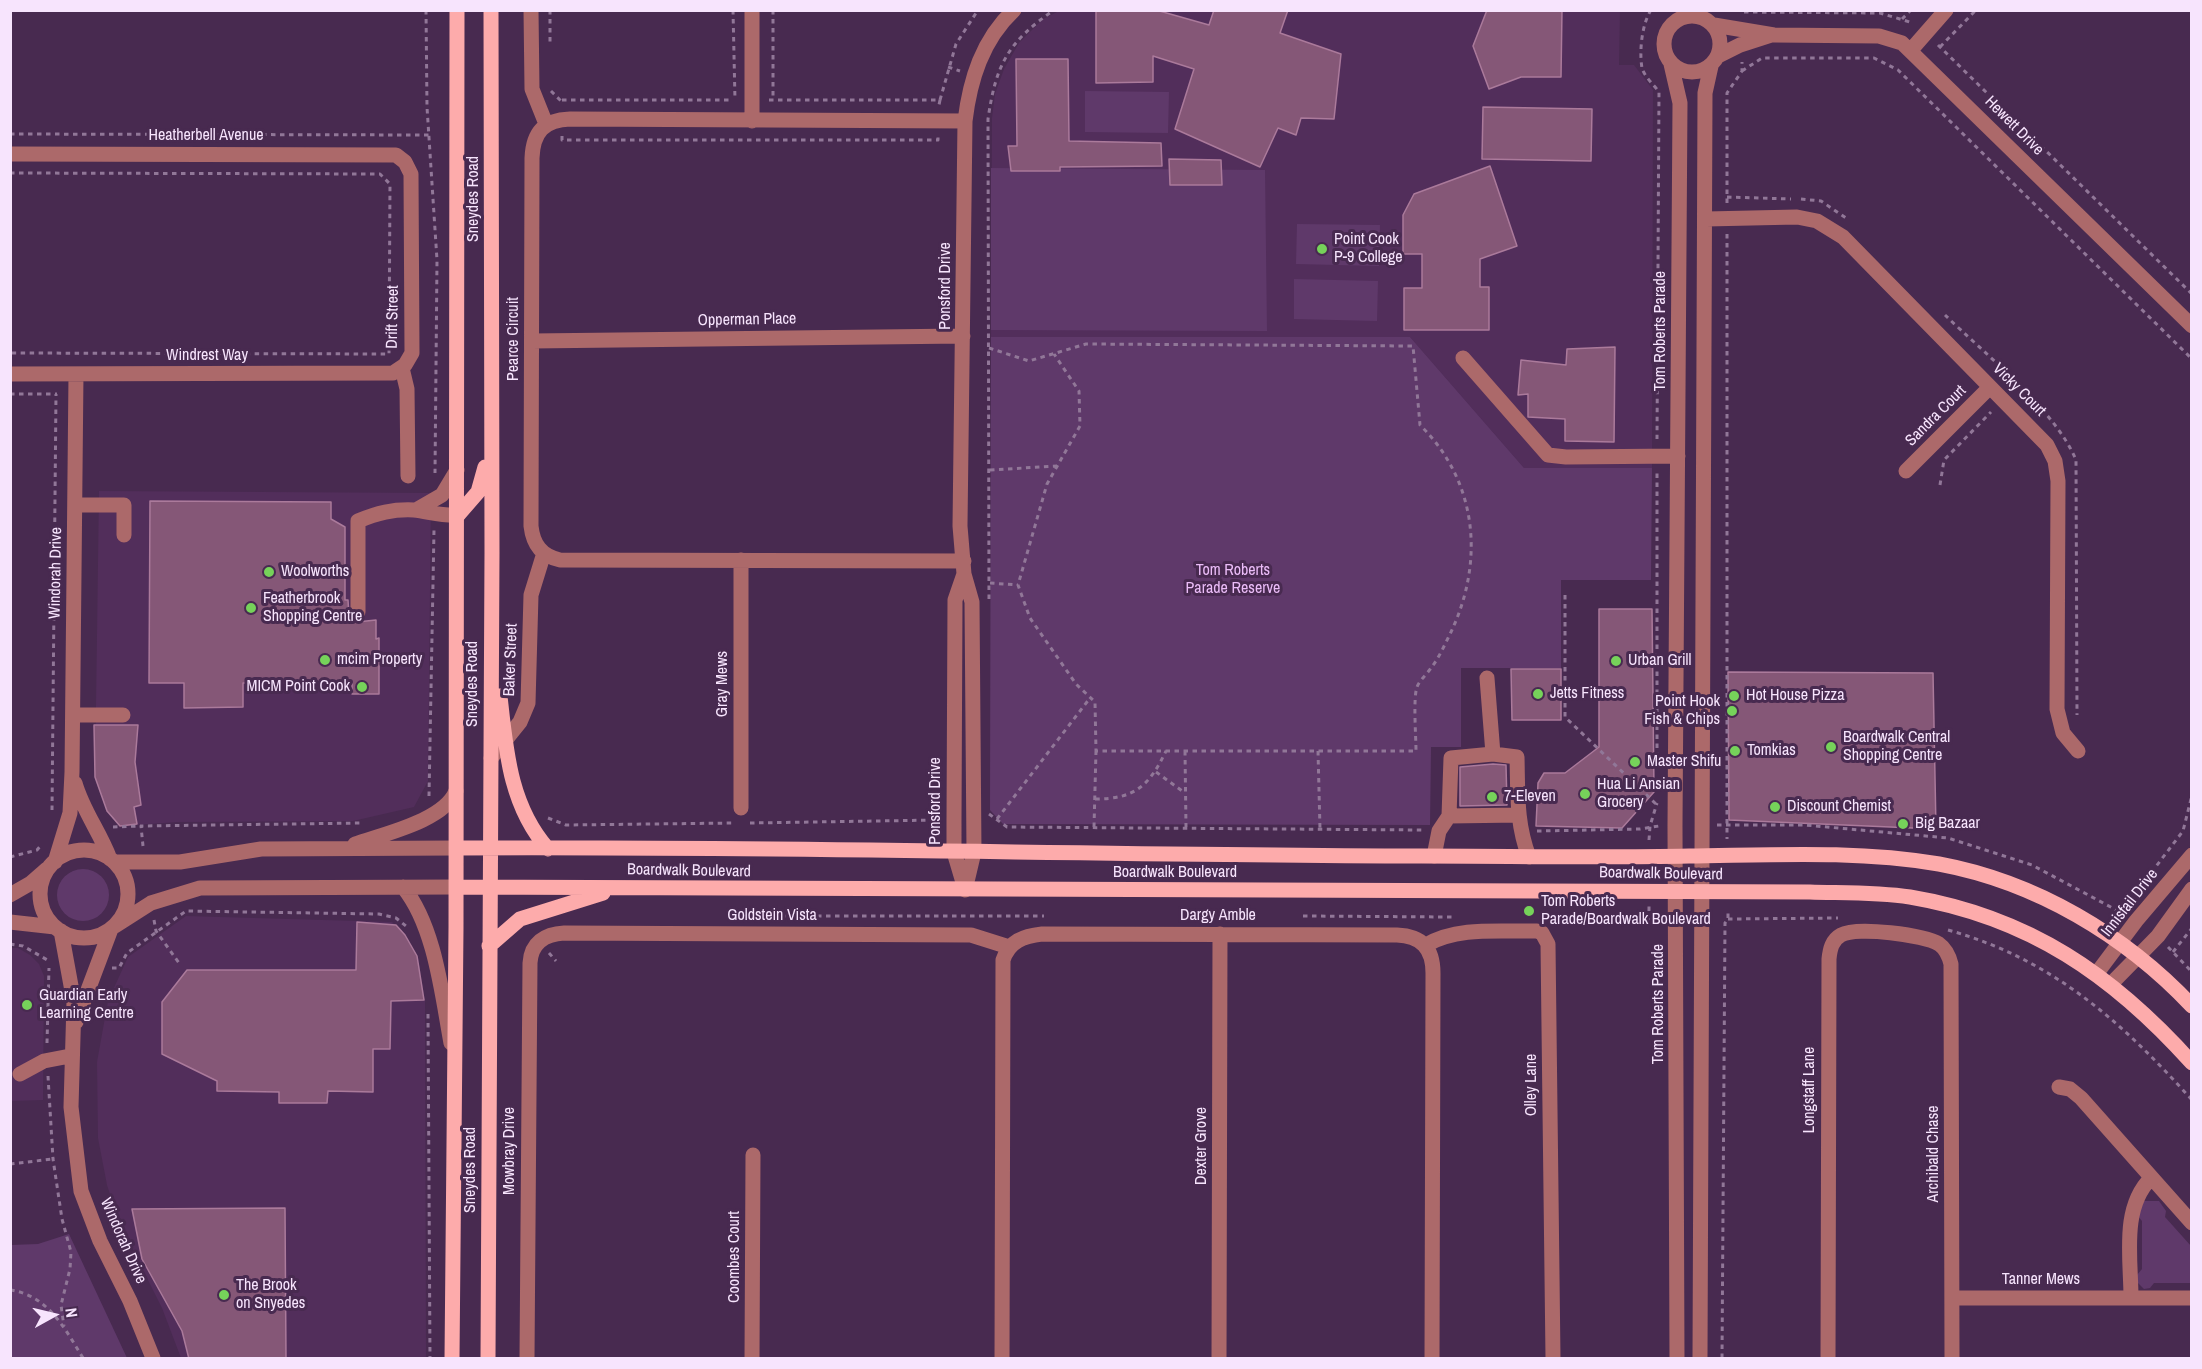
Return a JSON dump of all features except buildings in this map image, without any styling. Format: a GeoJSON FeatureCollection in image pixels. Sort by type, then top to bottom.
{"type":"FeatureCollection","features":[{"type":"Feature","properties":{"kind":"main road","name":"Sneydes Road"},"geometry":{"type":"LineString","coordinates":[[452,1359],[458,515],[457,10]]}},
{"type":"Feature","properties":{"kind":"main road","name":"Sneydes Road"},"geometry":{"type":"LineString","coordinates":[[488,1359],[492,627],[491,10]]}},
{"type":"Feature","properties":{"kind":"main road"},"geometry":{"type":"LineString","coordinates":[[458,515],[470,504],[481,486],[491,417]]}},
{"type":"Feature","properties":{"kind":"main road"},"geometry":{"type":"LineString","coordinates":[[492,627],[505,742],[513,783],[534,832],[548,849]]}},
{"type":"Feature","properties":{"kind":"main road","name":"Boardwalk Boulevard"},"geometry":{"type":"LineString","coordinates":[[456,848],[1434,856],[1835,856],[1938,864],[1983,875],[2049,899],[2121,943],[2192,1006]]}},
{"type":"Feature","properties":{"kind":"main road","name":"Boardwalk Boulevard"},"geometry":{"type":"LineString","coordinates":[[456,887],[1677,892],[1882,895],[1933,902],[1966,910],[2026,932],[2112,984],[2153,1021],[2192,1063]]}},
{"type":"Feature","properties":{"kind":"main road"},"geometry":{"type":"LineString","coordinates":[[489,946],[520,919],[620,888]]}},
{"type":"Feature","properties":{"kind":"street"},"geometry":{"type":"LineString","coordinates":[[531,10],[532,89],[546,124],[570,119],[965,121]]}},
{"type":"Feature","properties":{"kind":"street"},"geometry":{"type":"LineString","coordinates":[[752,10],[752,121]]}},
{"type":"Feature","properties":{"kind":"street","name":"Ponsford Drive"},"geometry":{"type":"LineString","coordinates":[[965,890],[974,852],[974,819],[972,602],[964,568],[960,526],[965,121],[969,91],[979,60],[995,32],[1014,10]]}},
{"type":"Feature","properties":{"kind":"street"},"geometry":{"type":"LineString","coordinates":[[1911,50],[1946,10]]}},
{"type":"Feature","properties":{"kind":"street"},"geometry":{"type":"LineString","coordinates":[[1700,1359],[1706,93],[1720,40],[1711,20],[1695,16],[1679,19],[1673,17],[1664,39],[1666,57],[1671,64],[1678,69],[1695,73],[1714,61]]}},
{"type":"Feature","properties":{"kind":"street","name":"Hewett Drive"},"geometry":{"type":"LineString","coordinates":[[1711,20],[1774,34],[1879,36],[1902,43],[2192,326]]}},
{"type":"Feature","properties":{"kind":"street","name":"Hewett Drive"},"geometry":{"type":"LineString","coordinates":[[1714,61],[1740,45],[1774,34]]}},
{"type":"Feature","properties":{"kind":"street","name":"Tom Roberts Parade"},"geometry":{"type":"LineString","coordinates":[[1671,64],[1680,103],[1675,826],[1677,1359]]}},
{"type":"Feature","properties":{"kind":"street","name":"Pearce Circuit"},"geometry":{"type":"LineString","coordinates":[[544,553],[534,541],[531,526],[532,151],[535,137],[546,124]]}},
{"type":"Feature","properties":{"kind":"street","name":"Heatherbell Avenue"},"geometry":{"type":"LineString","coordinates":[[10,154],[387,154],[401,158]]}},
{"type":"Feature","properties":{"kind":"street","name":"Drift Street"},"geometry":{"type":"LineString","coordinates":[[401,158],[408,168],[412,185],[412,350],[402,368],[407,389],[408,476]]}},
{"type":"Feature","properties":{"kind":"street","name":"Vicky Court"},"geometry":{"type":"LineString","coordinates":[[1706,219],[1797,217],[1817,220],[1843,237],[2048,445],[2055,461],[2058,481],[2057,710],[2063,733],[2078,751]]}},
{"type":"Feature","properties":{"kind":"street","name":"Opperman Place"},"geometry":{"type":"LineString","coordinates":[[532,341],[963,336]]}},
{"type":"Feature","properties":{"kind":"street"},"geometry":{"type":"LineString","coordinates":[[1463,358],[1548,455],[1566,457],[1678,456]]}},
{"type":"Feature","properties":{"kind":"street","name":"Windrest Way"},"geometry":{"type":"LineString","coordinates":[[10,374],[381,374],[393,373],[402,368]]}},
{"type":"Feature","properties":{"kind":"street","name":"Windorah Drive"},"geometry":{"type":"LineString","coordinates":[[53,864],[70,813],[72,771],[76,374]]}},
{"type":"Feature","properties":{"kind":"street","name":"Sandra Court"},"geometry":{"type":"LineString","coordinates":[[1906,471],[1990,387]]}},
{"type":"Feature","properties":{"kind":"street"},"geometry":{"type":"LineString","coordinates":[[434,508],[457,469]]}},
{"type":"Feature","properties":{"kind":"street"},"geometry":{"type":"LineString","coordinates":[[75,505],[124,505],[124,535]]}},
{"type":"Feature","properties":{"kind":"street"},"geometry":{"type":"LineString","coordinates":[[358,612],[358,521],[382,511],[434,508],[458,515]]}},
{"type":"Feature","properties":{"kind":"street"},"geometry":{"type":"LineString","coordinates":[[544,553],[565,560],[741,560],[964,568]]}},
{"type":"Feature","properties":{"kind":"street","name":"Baker Street"},"geometry":{"type":"LineString","coordinates":[[491,758],[524,715],[528,704],[531,595],[544,553]]}},
{"type":"Feature","properties":{"kind":"street","name":"Gray Mews"},"geometry":{"type":"LineString","coordinates":[[741,560],[741,808]]}},
{"type":"Feature","properties":{"kind":"street","name":"Ponsford Drive"},"geometry":{"type":"LineString","coordinates":[[964,568],[955,600],[954,852],[965,890]]}},
{"type":"Feature","properties":{"kind":"street"},"geometry":{"type":"LineString","coordinates":[[1677,598],[1704,578]]}},
{"type":"Feature","properties":{"kind":"street"},"geometry":{"type":"LineString","coordinates":[[1678,650],[1704,650]]}},
{"type":"Feature","properties":{"kind":"street"},"geometry":{"type":"LineString","coordinates":[[1487,678],[1493,754]]}},
{"type":"Feature","properties":{"kind":"street"},"geometry":{"type":"LineString","coordinates":[[73,715],[123,716]]}},
{"type":"Feature","properties":{"kind":"street"},"geometry":{"type":"LineString","coordinates":[[1434,856],[1439,831],[1449,816],[1451,758],[1493,754],[1517,757],[1519,831],[1529,856]]}},
{"type":"Feature","properties":{"kind":"street","name":"Windorah Drive"},"geometry":{"type":"LineString","coordinates":[[72,771],[82,806],[103,839],[112,860]]}},
{"type":"Feature","properties":{"kind":"street"},"geometry":{"type":"LineString","coordinates":[[343,848],[420,814],[447,805],[456,791]]}},
{"type":"Feature","properties":{"kind":"street"},"geometry":{"type":"LineString","coordinates":[[1449,816],[1519,815]]}},
{"type":"Feature","properties":{"kind":"street","name":"Boardwalk Boulevard"},"geometry":{"type":"LineString","coordinates":[[112,860],[145,863],[180,862],[261,849],[456,848]]}},
{"type":"Feature","properties":{"kind":"street"},"geometry":{"type":"LineString","coordinates":[[10,895],[31,883],[68,854],[82,850],[97,852],[112,860],[123,873],[128,886],[128,901],[123,914],[113,927],[86,938],[58,929],[10,922]]}},
{"type":"Feature","properties":{"kind":"street","name":"Innisfail Drive"},"geometry":{"type":"LineString","coordinates":[[2097,973],[2136,921],[2192,855]]}},
{"type":"Feature","properties":{"kind":"street"},"geometry":{"type":"LineString","coordinates":[[53,864],[41,891],[42,904],[58,929]]}},
{"type":"Feature","properties":{"kind":"street","name":"Boardwalk Boulevard"},"geometry":{"type":"LineString","coordinates":[[113,927],[151,903],[181,892],[216,886],[456,887]]}},
{"type":"Feature","properties":{"kind":"street"},"geometry":{"type":"LineString","coordinates":[[403,887],[417,908],[424,928],[437,973],[454,1059]]}},
{"type":"Feature","properties":{"kind":"street"},"geometry":{"type":"LineString","coordinates":[[2112,984],[2158,936],[2192,889]]}},
{"type":"Feature","properties":{"kind":"street","name":"Windorah Drive"},"geometry":{"type":"LineString","coordinates":[[74,1027],[99,968],[113,927]]}},
{"type":"Feature","properties":{"kind":"street","name":"Windorah Drive"},"geometry":{"type":"LineString","coordinates":[[58,929],[72,985],[74,1027],[70,1056],[73,1137],[81,1191],[100,1241],[130,1301],[153,1359]]}},
{"type":"Feature","properties":{"kind":"street","name":"Longstaff Lane"},"geometry":{"type":"LineString","coordinates":[[1828,1359],[1830,950],[1840,935],[1866,930],[1933,941],[1945,950]]}},
{"type":"Feature","properties":{"kind":"street","name":"Olley Lane"},"geometry":{"type":"LineString","coordinates":[[1426,945],[1452,934],[1538,932],[1542,933],[1548,944],[1552,1359]]}},
{"type":"Feature","properties":{"kind":"street","name":"Goldstein Vista"},"geometry":{"type":"LineString","coordinates":[[536,945],[550,935],[564,933],[971,935],[1009,947]]}},
{"type":"Feature","properties":{"kind":"street","name":"Dargy Amble"},"geometry":{"type":"LineString","coordinates":[[1009,947],[1025,937],[1042,934],[1396,935],[1411,936],[1426,945]]}},
{"type":"Feature","properties":{"kind":"street","name":"Dexter Grove"},"geometry":{"type":"LineString","coordinates":[[1219,1359],[1220,934]]}},
{"type":"Feature","properties":{"kind":"street","name":"Mowbray Drive"},"geometry":{"type":"LineString","coordinates":[[527,1359],[530,963],[536,945]]}},
{"type":"Feature","properties":{"kind":"street"},"geometry":{"type":"LineString","coordinates":[[1426,945],[1432,956],[1433,973],[1432,1359]]}},
{"type":"Feature","properties":{"kind":"street"},"geometry":{"type":"LineString","coordinates":[[1002,1359],[1003,966],[1009,947]]}},
{"type":"Feature","properties":{"kind":"street","name":"Archibald Chase"},"geometry":{"type":"LineString","coordinates":[[1945,950],[1951,969],[1952,1359]]}},
{"type":"Feature","properties":{"kind":"street"},"geometry":{"type":"LineString","coordinates":[[20,1074],[47,1060],[70,1056]]}},
{"type":"Feature","properties":{"kind":"street"},"geometry":{"type":"LineString","coordinates":[[2059,1087],[2070,1089],[2081,1098],[2192,1223]]}},
{"type":"Feature","properties":{"kind":"street","name":"Coombes Court"},"geometry":{"type":"LineString","coordinates":[[752,1359],[753,1155]]}},
{"type":"Feature","properties":{"kind":"street"},"geometry":{"type":"LineString","coordinates":[[2131,1298],[2132,1209],[2138,1192],[2151,1178]]}},
{"type":"Feature","properties":{"kind":"street"},"geometry":{"type":"LineString","coordinates":[[1678,1179],[1700,1180]]}},
{"type":"Feature","properties":{"kind":"street","name":"Tanner Mews"},"geometry":{"type":"LineString","coordinates":[[1952,1298],[2192,1298]]}},
{"type":"Feature","properties":{"kind":"path"},"geometry":{"type":"LineString","coordinates":[[420,814],[432,787],[437,260],[429,135],[426,10]]}},
{"type":"Feature","properties":{"kind":"path"},"geometry":{"type":"LineString","coordinates":[[773,10],[773,99]]}},
{"type":"Feature","properties":{"kind":"path"},"geometry":{"type":"LineString","coordinates":[[940,100],[956,44],[978,10]]}},
{"type":"Feature","properties":{"kind":"path"},"geometry":{"type":"LineString","coordinates":[[990,606],[988,119],[993,83],[1011,47],[1054,10]]}},
{"type":"Feature","properties":{"kind":"path"},"geometry":{"type":"LineString","coordinates":[[1902,18],[1911,10]]}},
{"type":"Feature","properties":{"kind":"path"},"geometry":{"type":"LineString","coordinates":[[1940,47],[1976,10]]}},
{"type":"Feature","properties":{"kind":"path"},"geometry":{"type":"LineString","coordinates":[[1740,45],[1742,71]]}},
{"type":"Feature","properties":{"kind":"path"},"geometry":{"type":"LineString","coordinates":[[1727,855],[1727,93],[1742,71],[1762,58],[1874,58],[1892,66],[2192,359]]}},
{"type":"Feature","properties":{"kind":"path"},"geometry":{"type":"LineString","coordinates":[[562,100],[733,100]]}},
{"type":"Feature","properties":{"kind":"path"},"geometry":{"type":"LineString","coordinates":[[10,134],[429,135]]}},
{"type":"Feature","properties":{"kind":"path"},"geometry":{"type":"LineString","coordinates":[[10,173],[380,174],[390,184],[389,354],[10,353]]}},
{"type":"Feature","properties":{"kind":"path"},"geometry":{"type":"LineString","coordinates":[[989,348],[1029,361],[1086,344],[1413,346],[1420,425],[1438,442],[1454,466],[1469,511],[1471,555],[1466,593],[1451,632],[1433,666],[1417,687],[1416,751],[1096,751]]}},
{"type":"Feature","properties":{"kind":"path"},"geometry":{"type":"LineString","coordinates":[[1054,354],[1079,391],[1080,426],[1057,466],[1037,511],[1018,585],[1030,618],[1076,684],[1095,702],[1094,827]]}},
{"type":"Feature","properties":{"kind":"path"},"geometry":{"type":"LineString","coordinates":[[10,394],[76,394]]}},
{"type":"Feature","properties":{"kind":"path"},"geometry":{"type":"LineString","coordinates":[[52,816],[56,394]]}},
{"type":"Feature","properties":{"kind":"path"},"geometry":{"type":"LineString","coordinates":[[1940,485],[1944,460],[2003,400]]}},
{"type":"Feature","properties":{"kind":"path"},"geometry":{"type":"LineString","coordinates":[[989,470],[1057,466]]}},
{"type":"Feature","properties":{"kind":"path"},"geometry":{"type":"LineString","coordinates":[[979,582],[1018,585]]}},
{"type":"Feature","properties":{"kind":"path"},"geometry":{"type":"LineString","coordinates":[[1565,595],[1565,717],[1657,805]]}},
{"type":"Feature","properties":{"kind":"path"},"geometry":{"type":"LineString","coordinates":[[997,819],[1090,698]]}},
{"type":"Feature","properties":{"kind":"path"},"geometry":{"type":"LineString","coordinates":[[1095,798],[1115,799],[1136,792],[1156,772],[1166,751]]}},
{"type":"Feature","properties":{"kind":"path"},"geometry":{"type":"LineString","coordinates":[[1185,751],[1186,828]]}},
{"type":"Feature","properties":{"kind":"path"},"geometry":{"type":"LineString","coordinates":[[1318,751],[1320,829]]}},
{"type":"Feature","properties":{"kind":"path"},"geometry":{"type":"LineString","coordinates":[[1156,772],[1185,793]]}},
{"type":"Feature","properties":{"kind":"path"},"geometry":{"type":"LineString","coordinates":[[2128,903],[2183,831],[2192,795]]}},
{"type":"Feature","properties":{"kind":"path"},"geometry":{"type":"LineString","coordinates":[[990,803],[990,814]]}},
{"type":"Feature","properties":{"kind":"path"},"geometry":{"type":"LineString","coordinates":[[526,816],[540,808],[552,821],[566,825],[954,820]]}},
{"type":"Feature","properties":{"kind":"path"},"geometry":{"type":"LineString","coordinates":[[974,819],[990,814]]}},
{"type":"Feature","properties":{"kind":"path"},"geometry":{"type":"LineString","coordinates":[[990,814],[1007,827],[1439,831]]}},
{"type":"Feature","properties":{"kind":"path"},"geometry":{"type":"LineString","coordinates":[[145,863],[141,826],[367,823]]}},
{"type":"Feature","properties":{"kind":"path"},"geometry":{"type":"LineString","coordinates":[[1519,831],[1675,826]]}},
{"type":"Feature","properties":{"kind":"path"},"geometry":{"type":"LineString","coordinates":[[1704,826],[1837,827],[1948,838],[2032,865],[2136,921]]}},
{"type":"Feature","properties":{"kind":"path"},"geometry":{"type":"LineString","coordinates":[[1722,1359],[1725,923],[1728,919],[1728,893]]}},
{"type":"Feature","properties":{"kind":"path"},"geometry":{"type":"LineString","coordinates":[[151,903],[156,931],[179,963]]}},
{"type":"Feature","properties":{"kind":"path"},"geometry":{"type":"LineString","coordinates":[[119,968],[127,953],[186,911],[379,914],[396,918],[409,930]]}},
{"type":"Feature","properties":{"kind":"path"},"geometry":{"type":"LineString","coordinates":[[1728,919],[1839,918]]}},
{"type":"Feature","properties":{"kind":"path"},"geometry":{"type":"LineString","coordinates":[[1942,928],[1988,944],[2043,968],[2079,991],[2140,1043],[2192,1100]]}},
{"type":"Feature","properties":{"kind":"path"},"geometry":{"type":"LineString","coordinates":[[2158,974],[2192,928]]}},
{"type":"Feature","properties":{"kind":"path"},"geometry":{"type":"LineString","coordinates":[[2158,936],[2192,972]]}},
{"type":"Feature","properties":{"kind":"path"},"geometry":{"type":"LineString","coordinates":[[49,968],[47,1060],[52,1159],[70,1252],[70,1269],[61,1305],[64,1326]]}},
{"type":"Feature","properties":{"kind":"path"},"geometry":{"type":"LineString","coordinates":[[428,1013],[430,1359]]}},
{"type":"Feature","properties":{"kind":"path"},"geometry":{"type":"LineString","coordinates":[[10,1164],[52,1159]]}},
{"type":"Feature","properties":{"kind":"path"},"geometry":{"type":"LineString","coordinates":[[10,1290],[35,1298],[46,1306],[64,1326],[83,1359]]}},
{"type":"Feature","properties":{"kind":"shaded area","name":"Point Cook P-9 College"},"geometry":{"type":"Polygon","coordinates":[[[1059,11],[1620,11],[1619,65],[1634,65],[1653,90],[1652,468],[1524,468],[1410,337],[991,337],[992,118],[995,94],[1004,69],[1019,43],[1043,19],[1059,11]]]}},
{"type":"Feature","properties":{"kind":"shaded area","name":"Featherbrook Shopping Centre"},"geometry":{"type":"Polygon","coordinates":[[[99,491],[431,493],[428,781],[414,807],[353,821],[178,822],[120,826],[107,811],[95,777],[99,491]]]}},
{"type":"Feature","properties":{"kind":"shaded area"},"geometry":{"type":"Polygon","coordinates":[[[186,916],[392,922],[405,935],[418,957],[425,1001],[426,1358],[181,1358],[162,1308],[120,1224],[107,1185],[98,1138],[97,1062],[108,1001],[128,957],[186,916]]]}},
{"type":"Feature","properties":{"kind":"shaded area","name":"Guardian Early Learning Centre"},"geometry":{"type":"Polygon","coordinates":[[[10,948],[18,948],[30,955],[39,964],[44,976],[43,1100],[11,1101],[10,948]]]}},
{"type":"Feature","properties":{"kind":"green space"},"geometry":{"type":"Polygon","coordinates":[[[1085,91],[1169,92],[1168,133],[1085,132],[1085,91]]]}},
{"type":"Feature","properties":{"kind":"green space"},"geometry":{"type":"Polygon","coordinates":[[[991,168],[1265,170],[1267,331],[991,330],[991,168]]]}},
{"type":"Feature","properties":{"kind":"green space"},"geometry":{"type":"Polygon","coordinates":[[[1297,224],[1380,225],[1379,266],[1296,264],[1297,224]]]}},
{"type":"Feature","properties":{"kind":"green space"},"geometry":{"type":"Polygon","coordinates":[[[1294,279],[1378,281],[1377,321],[1294,319],[1294,279]]]}},
{"type":"Feature","properties":{"kind":"green space","name":"Tom Roberts Parade Reserve"},"geometry":{"type":"Polygon","coordinates":[[[991,337],[1410,337],[1524,468],[1652,468],[1651,580],[1561,580],[1561,668],[1461,668],[1461,747],[1431,747],[1430,825],[1003,824],[990,810],[991,337]]]}},
{"type":"Feature","properties":{"kind":"green space"},"geometry":{"type":"Polygon","coordinates":[[[83,869],[97,873],[105,881],[109,895],[105,909],[97,917],[83,921],[69,917],[61,909],[57,895],[61,881],[69,873],[83,869]]]}},
{"type":"Feature","properties":{"kind":"green space"},"geometry":{"type":"Polygon","coordinates":[[[2144,1201],[2159,1201],[2166,1211],[2165,1217],[2191,1246],[2191,1283],[2154,1283],[2150,1288],[2144,1289],[2137,1282],[2137,1275],[2142,1269],[2142,1221],[2137,1215],[2144,1201]]]}},
{"type":"Feature","properties":{"kind":"green space"},"geometry":{"type":"Polygon","coordinates":[[[69,1234],[127,1358],[11,1358],[11,1245],[38,1244],[69,1234]]]}},
{"type":"Feature","properties":{"kind":"place","name":"Point Cook P-9 College"},"geometry":{"type":"Point","coordinates":[1322,249]}},
{"type":"Feature","properties":{"kind":"place","name":"Woolworths"},"geometry":{"type":"Point","coordinates":[269,572]}},
{"type":"Feature","properties":{"kind":"place","name":"Featherbrook Shopping Centre"},"geometry":{"type":"Point","coordinates":[251,608]}},
{"type":"Feature","properties":{"kind":"place","name":"mcim Property"},"geometry":{"type":"Point","coordinates":[325,660]}},
{"type":"Feature","properties":{"kind":"place","name":"Urban Grill"},"geometry":{"type":"Point","coordinates":[1616,661]}},
{"type":"Feature","properties":{"kind":"place","name":"MICM Point Cook"},"geometry":{"type":"Point","coordinates":[362,687]}},
{"type":"Feature","properties":{"kind":"place","name":"Jetts Fitness"},"geometry":{"type":"Point","coordinates":[1538,694]}},
{"type":"Feature","properties":{"kind":"place","name":"Hot House Pizza"},"geometry":{"type":"Point","coordinates":[1734,696]}},
{"type":"Feature","properties":{"kind":"place","name":"Point Hook Fish & Chips"},"geometry":{"type":"Point","coordinates":[1732,711]}},
{"type":"Feature","properties":{"kind":"place","name":"Boardwalk Central Shopping Centre"},"geometry":{"type":"Point","coordinates":[1831,747]}},
{"type":"Feature","properties":{"kind":"place","name":"Tomkias"},"geometry":{"type":"Point","coordinates":[1735,751]}},
{"type":"Feature","properties":{"kind":"place","name":"Master Shifu"},"geometry":{"type":"Point","coordinates":[1635,762]}},
{"type":"Feature","properties":{"kind":"place","name":"Hua Li Ansian Grocery"},"geometry":{"type":"Point","coordinates":[1585,794]}},
{"type":"Feature","properties":{"kind":"place","name":"7-Eleven"},"geometry":{"type":"Point","coordinates":[1492,797]}},
{"type":"Feature","properties":{"kind":"place","name":"Discount Chemist"},"geometry":{"type":"Point","coordinates":[1775,807]}},
{"type":"Feature","properties":{"kind":"place","name":"Big Bazaar"},"geometry":{"type":"Point","coordinates":[1903,824]}},
{"type":"Feature","properties":{"kind":"place","name":"Tom Roberts Parade/Boardwalk Boulevard"},"geometry":{"type":"Point","coordinates":[1529,911]}},
{"type":"Feature","properties":{"kind":"place","name":"Guardian Early Learning Centre"},"geometry":{"type":"Point","coordinates":[27,1005]}},
{"type":"Feature","properties":{"kind":"place","name":"The Brook on Snyedes"},"geometry":{"type":"Point","coordinates":[224,1295]}}]}
